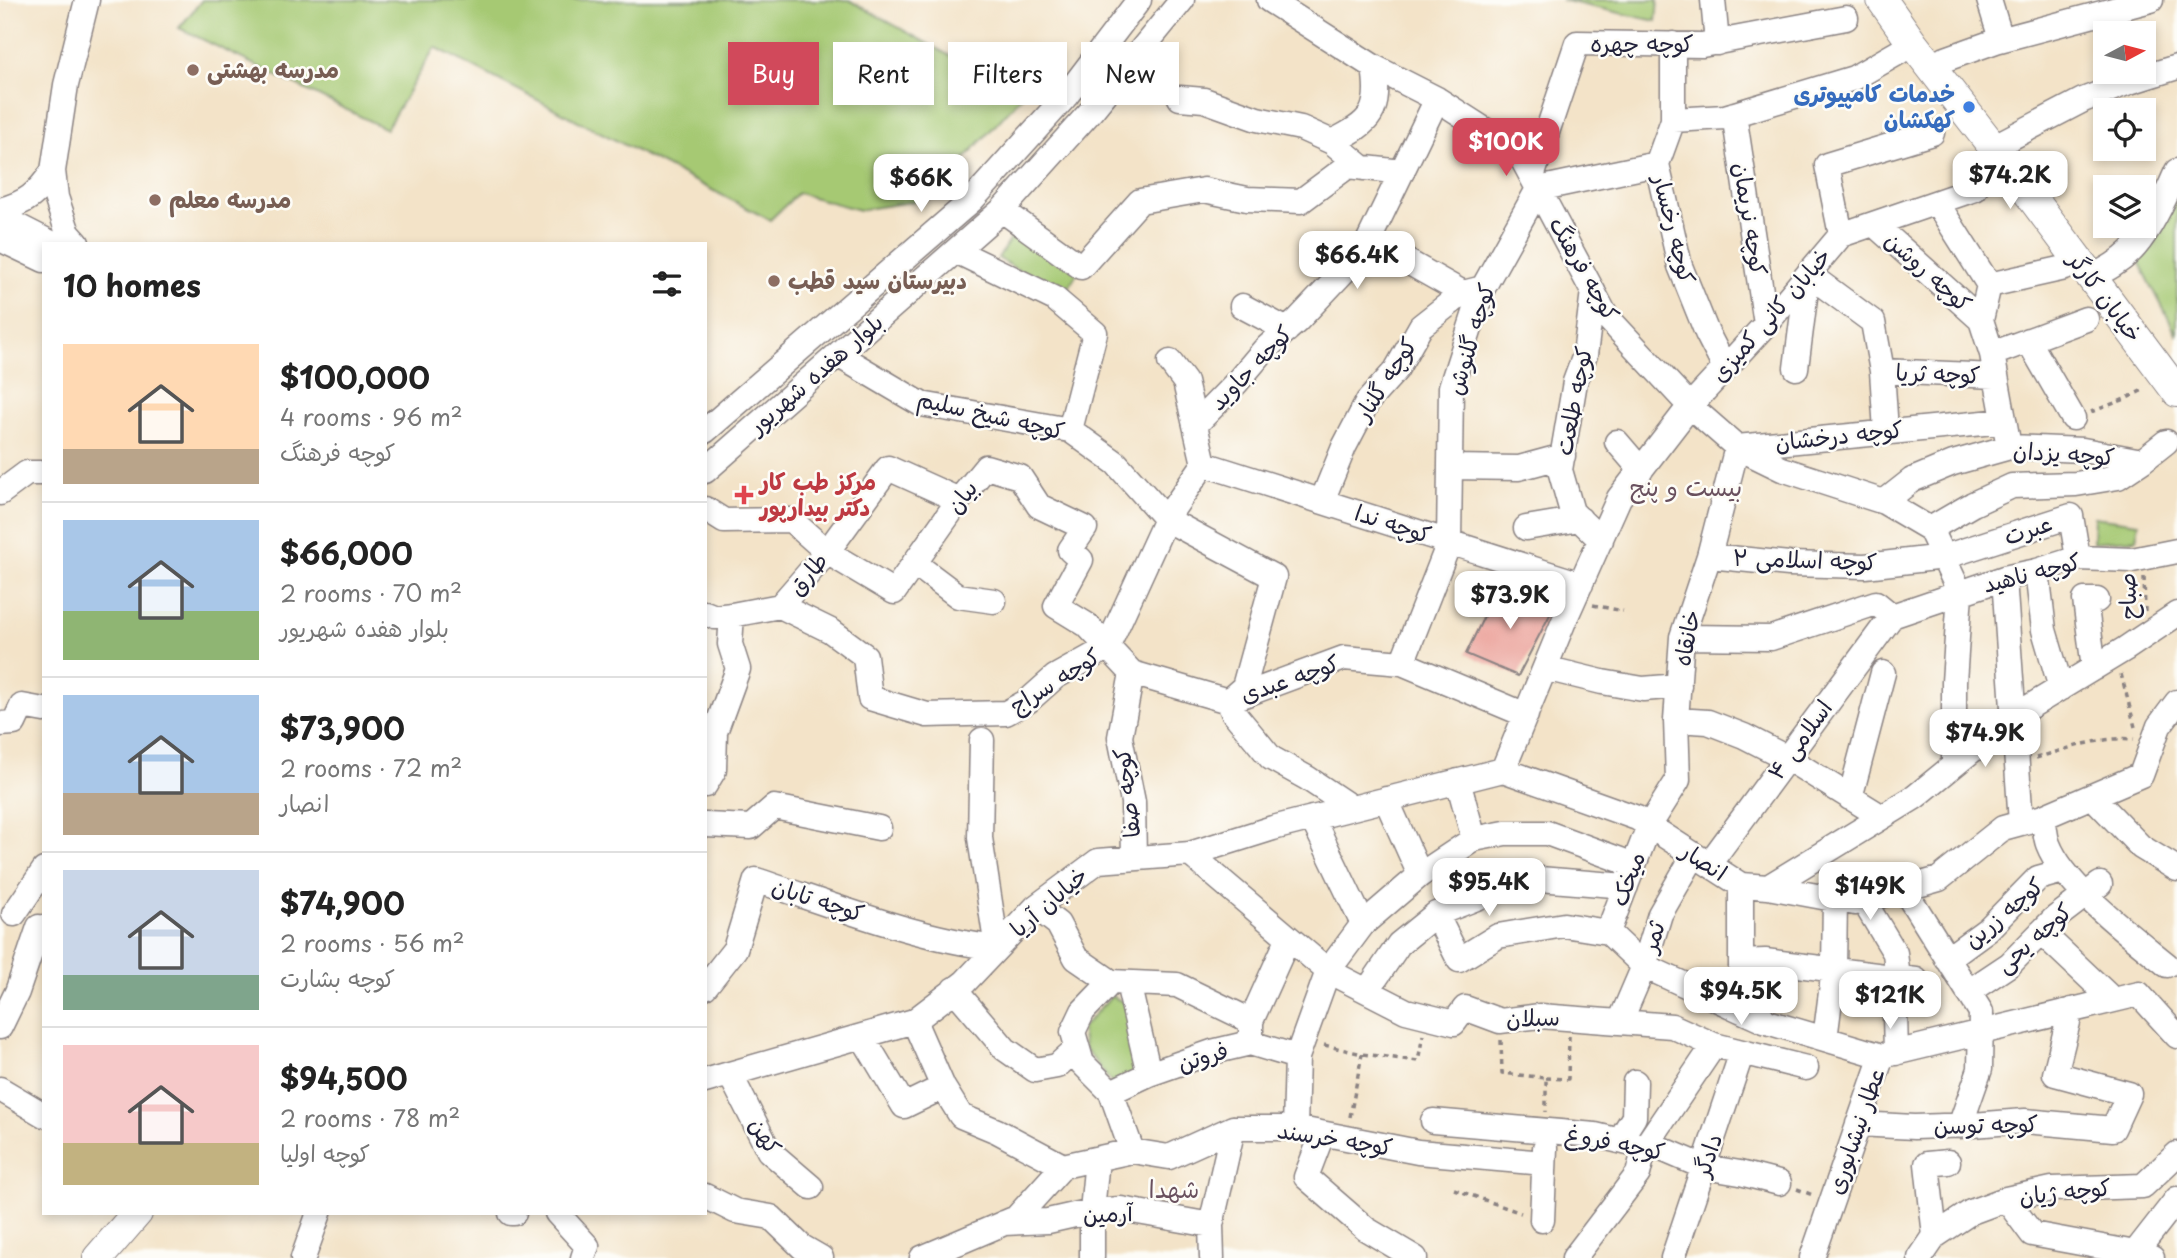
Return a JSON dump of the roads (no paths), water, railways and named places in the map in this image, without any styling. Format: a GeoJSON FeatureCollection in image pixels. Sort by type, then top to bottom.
{"type":"FeatureCollection","features":[{"type":"Feature","properties":{"kind":"main road","name":"خیابان کارگر"},"geometry":{"type":"LineString","coordinates":[[1882,0],[1993,147],[2078,273],[2171,385]]}},
{"type":"Feature","properties":{"kind":"main road"},"geometry":{"type":"LineString","coordinates":[[97,1258],[135,1215]]}},
{"type":"Feature","properties":{"kind":"street"},"geometry":{"type":"LineString","coordinates":[[76,242],[68,233],[56,197],[53,171],[65,86],[87,0]]}},
{"type":"Feature","properties":{"kind":"street","name":"بلوار هفده شهریور"},"geometry":{"type":"LineString","coordinates":[[707,429],[972,200],[1066,96],[1139,0]]}},
{"type":"Feature","properties":{"kind":"street","name":"بلوار هفده شهریور"},"geometry":{"type":"LineString","coordinates":[[707,469],[1002,210],[1092,110],[1182,0]]}},
{"type":"Feature","properties":{"kind":"street","name":"کوچه فرهنگ"},"geometry":{"type":"LineString","coordinates":[[1269,0],[1374,67],[1437,99],[1518,151],[1606,316],[1690,405]]}},
{"type":"Feature","properties":{"kind":"street"},"geometry":{"type":"LineString","coordinates":[[1713,0],[1717,43]]}},
{"type":"Feature","properties":{"kind":"street"},"geometry":{"type":"LineString","coordinates":[[1989,0],[2001,39]]}},
{"type":"Feature","properties":{"kind":"street"},"geometry":{"type":"LineString","coordinates":[[1673,120],[1725,117],[1921,55],[2001,39],[2151,0]]}},
{"type":"Feature","properties":{"kind":"street","name":"کوچه چهره"},"geometry":{"type":"LineString","coordinates":[[1535,183],[1577,43],[1717,43],[1846,19]]}},
{"type":"Feature","properties":{"kind":"street","name":"کوچه رخسار"},"geometry":{"type":"LineString","coordinates":[[1673,44],[1673,120],[1657,164],[1679,266],[1725,368]]}},
{"type":"Feature","properties":{"kind":"street"},"geometry":{"type":"LineString","coordinates":[[1332,142],[1358,129],[1373,111],[1378,91],[1374,67]]}},
{"type":"Feature","properties":{"kind":"street"},"geometry":{"type":"LineString","coordinates":[[1993,147],[2083,100],[2177,67]]}},
{"type":"Feature","properties":{"kind":"street"},"geometry":{"type":"LineString","coordinates":[[1180,98],[1204,100],[1257,119],[1301,128],[1332,142],[1363,168]]}},
{"type":"Feature","properties":{"kind":"street","name":"کوچه جاوید"},"geometry":{"type":"LineString","coordinates":[[1195,425],[1264,350],[1287,330],[1364,250],[1437,99]]}},
{"type":"Feature","properties":{"kind":"street","name":"کوچه نریمان"},"geometry":{"type":"LineString","coordinates":[[1734,114],[1766,324]]}},
{"type":"Feature","properties":{"kind":"street"},"geometry":{"type":"LineString","coordinates":[[1841,235],[1827,166],[1932,133]]}},
{"type":"Feature","properties":{"kind":"street"},"geometry":{"type":"LineString","coordinates":[[1535,183],[1657,164]]}},
{"type":"Feature","properties":{"kind":"street"},"geometry":{"type":"LineString","coordinates":[[1002,210],[1081,267],[1140,201],[1204,190],[1247,199],[1301,201],[1348,166],[1402,172]]}},
{"type":"Feature","properties":{"kind":"street"},"geometry":{"type":"LineString","coordinates":[[0,210],[20,205],[40,190],[53,171]]}},
{"type":"Feature","properties":{"kind":"street"},"geometry":{"type":"LineString","coordinates":[[1989,285],[2078,273],[2114,265],[2133,250],[2162,203],[2177,171]]}},
{"type":"Feature","properties":{"kind":"street","name":"کوچه گلنوش"},"geometry":{"type":"LineString","coordinates":[[1450,542],[1451,387],[1473,290],[1535,183]]}},
{"type":"Feature","properties":{"kind":"street","name":"خیابان کانی کمیزی"},"geometry":{"type":"LineString","coordinates":[[1503,770],[1619,498],[1690,405],[1766,324],[1841,235],[1975,189]]}},
{"type":"Feature","properties":{"kind":"street"},"geometry":{"type":"LineString","coordinates":[[1937,203],[1989,285],[1981,320],[2010,447]]}},
{"type":"Feature","properties":{"kind":"street"},"geometry":{"type":"LineString","coordinates":[[0,217],[49,242]]}},
{"type":"Feature","properties":{"kind":"street","name":"کوچه روشن"},"geometry":{"type":"LineString","coordinates":[[1874,223],[1981,320]]}},
{"type":"Feature","properties":{"kind":"street"},"geometry":{"type":"LineString","coordinates":[[1369,240],[1473,290]]}},
{"type":"Feature","properties":{"kind":"street"},"geometry":{"type":"LineString","coordinates":[[3,246],[42,259]]}},
{"type":"Feature","properties":{"kind":"street"},"geometry":{"type":"LineString","coordinates":[[956,251],[1055,299],[1096,333],[1070,430]]}},
{"type":"Feature","properties":{"kind":"street"},"geometry":{"type":"LineString","coordinates":[[1796,368],[1808,274],[1872,322],[1882,371],[1886,431]]}},
{"type":"Feature","properties":{"kind":"street","name":"کوچه گلنار"},"geometry":{"type":"LineString","coordinates":[[1322,501],[1344,447],[1368,401],[1396,370],[1421,326],[1473,290]]}},
{"type":"Feature","properties":{"kind":"street","name":"کوچه طلعت"},"geometry":{"type":"LineString","coordinates":[[1593,290],[1585,355],[1575,382],[1560,470],[1572,512],[1601,540]]}},
{"type":"Feature","properties":{"kind":"street"},"geometry":{"type":"LineString","coordinates":[[1242,306],[1287,330]]}},
{"type":"Feature","properties":{"kind":"street"},"geometry":{"type":"LineString","coordinates":[[1993,365],[2028,340],[2086,319]]}},
{"type":"Feature","properties":{"kind":"street"},"geometry":{"type":"LineString","coordinates":[[2028,340],[2073,418]]}},
{"type":"Feature","properties":{"kind":"street","name":"کوچه شیخ سلیم"},"geometry":{"type":"LineString","coordinates":[[838,355],[921,404],[1070,430],[1116,463],[1166,519],[1274,577],[1244,687],[1228,701]]}},
{"type":"Feature","properties":{"kind":"street"},"geometry":{"type":"LineString","coordinates":[[1170,362],[1185,382],[1204,464]]}},
{"type":"Feature","properties":{"kind":"street","name":"کوچه ثریا"},"geometry":{"type":"LineString","coordinates":[[1882,371],[1993,365]]}},
{"type":"Feature","properties":{"kind":"street"},"geometry":{"type":"LineString","coordinates":[[1690,405],[1737,447],[1782,469],[1884,502],[1930,529],[1960,593],[1954,681],[1954,765]]}},
{"type":"Feature","properties":{"kind":"street","name":"کوچه درخشان"},"geometry":{"type":"LineString","coordinates":[[1737,447],[2004,421]]}},
{"type":"Feature","properties":{"kind":"street"},"geometry":{"type":"LineString","coordinates":[[1617,442],[1641,470]]}},
{"type":"Feature","properties":{"kind":"street","name":"کوچه یزدان"},"geometry":{"type":"LineString","coordinates":[[1884,502],[1912,480],[1953,463],[2010,447],[2083,450],[2142,461],[2166,442]]}},
{"type":"Feature","properties":{"kind":"street","name":"خانقاه"},"geometry":{"type":"LineString","coordinates":[[1649,826],[1678,780],[1676,720],[1682,637],[1709,555],[1737,447]]}},
{"type":"Feature","properties":{"kind":"street"},"geometry":{"type":"LineString","coordinates":[[1451,467],[1519,468],[1563,456]]}},
{"type":"Feature","properties":{"kind":"street"},"geometry":{"type":"LineString","coordinates":[[1930,529],[1973,504],[2012,486],[2076,484],[2118,477],[2142,461]]}},
{"type":"Feature","properties":{"kind":"street","name":"کوچه ندا"},"geometry":{"type":"LineString","coordinates":[[1204,464],[1450,542],[1577,593]]}},
{"type":"Feature","properties":{"kind":"street","name":"کوچه سراج"},"geometry":{"type":"LineString","coordinates":[[780,606],[831,631],[865,656],[870,698],[926,715],[1006,713],[1028,702],[1055,677],[1107,648],[1166,519],[1204,464]]}},
{"type":"Feature","properties":{"kind":"street","name":"بیان"},"geometry":{"type":"LineString","coordinates":[[827,552],[894,592],[959,500],[986,467],[1020,477],[1040,506],[1085,528],[1070,550],[1080,559],[1056,606],[1087,625],[1107,648]]}},
{"type":"Feature","properties":{"kind":"street","name":"طارق"},"geometry":{"type":"LineString","coordinates":[[780,606],[827,552],[888,468],[959,500]]}},
{"type":"Feature","properties":{"kind":"street"},"geometry":{"type":"LineString","coordinates":[[0,492],[27,473],[42,472]]}},
{"type":"Feature","properties":{"kind":"street"},"geometry":{"type":"LineString","coordinates":[[707,510],[724,522],[791,520],[827,552]]}},
{"type":"Feature","properties":{"kind":"street","name":"عبرت"},"geometry":{"type":"LineString","coordinates":[[1944,557],[2071,516],[2078,558]]}},
{"type":"Feature","properties":{"kind":"street"},"geometry":{"type":"LineString","coordinates":[[1526,528],[1580,519]]}},
{"type":"Feature","properties":{"kind":"street"},"geometry":{"type":"LineString","coordinates":[[1402,663],[1450,542]]}},
{"type":"Feature","properties":{"kind":"street","name":"کوچه ناهید"},"geometry":{"type":"LineString","coordinates":[[1892,616],[2004,578],[2078,558],[2132,560],[2177,551]]}},
{"type":"Feature","properties":{"kind":"street","name":"کوچه اسلامی ۲"},"geometry":{"type":"LineString","coordinates":[[1709,555],[1789,564],[1865,566],[1944,557]]}},
{"type":"Feature","properties":{"kind":"street"},"geometry":{"type":"LineString","coordinates":[[914,563],[958,596],[994,601]]}},
{"type":"Feature","properties":{"kind":"street"},"geometry":{"type":"LineString","coordinates":[[2037,571],[2044,630],[2061,688]]}},
{"type":"Feature","properties":{"kind":"street"},"geometry":{"type":"LineString","coordinates":[[2004,578],[2016,764],[2032,820],[2063,871],[2092,889],[2172,960],[2139,994],[2177,1036]]}},
{"type":"Feature","properties":{"kind":"street"},"geometry":{"type":"LineString","coordinates":[[2094,668],[2085,600],[2097,600]]}},
{"type":"Feature","properties":{"kind":"street"},"geometry":{"type":"LineString","coordinates":[[1682,637],[1771,638],[1876,603],[1892,616]]}},
{"type":"Feature","properties":{"kind":"street"},"geometry":{"type":"LineString","coordinates":[[707,614],[715,617],[780,606]]}},
{"type":"Feature","properties":{"kind":"street"},"geometry":{"type":"LineString","coordinates":[[1768,887],[1915,797],[2013,717],[2116,655],[2177,614]]}},
{"type":"Feature","properties":{"kind":"street"},"geometry":{"type":"LineString","coordinates":[[707,782],[714,769],[715,732],[738,668],[730,644],[732,615]]}},
{"type":"Feature","properties":{"kind":"street","name":"اسلامی ۴"},"geometry":{"type":"LineString","coordinates":[[1701,860],[1787,758],[1892,616]]}},
{"type":"Feature","properties":{"kind":"street"},"geometry":{"type":"LineString","coordinates":[[1107,648],[1132,673]]}},
{"type":"Feature","properties":{"kind":"street","name":"کوچه عبدی"},"geometry":{"type":"LineString","coordinates":[[1132,673],[1228,701],[1344,659],[1402,663],[1526,715]]}},
{"type":"Feature","properties":{"kind":"street"},"geometry":{"type":"LineString","coordinates":[[1545,668],[1643,689],[1679,686]]}},
{"type":"Feature","properties":{"kind":"street","name":"کوچه صفا"},"geometry":{"type":"LineString","coordinates":[[1132,673],[1120,737],[1133,802],[1133,858]]}},
{"type":"Feature","properties":{"kind":"street"},"geometry":{"type":"LineString","coordinates":[[1850,798],[1883,673]]}},
{"type":"Feature","properties":{"kind":"street"},"geometry":{"type":"LineString","coordinates":[[1228,701],[1233,712],[1271,758],[1352,808]]}},
{"type":"Feature","properties":{"kind":"street","name":"انصار"},"geometry":{"type":"LineString","coordinates":[[1503,770],[1637,818],[1741,885],[1768,887],[1855,903],[1939,879],[2003,828],[2032,820],[2141,775],[2159,726],[2177,702]]}},
{"type":"Feature","properties":{"kind":"street"},"geometry":{"type":"LineString","coordinates":[[0,724],[14,723],[22,706],[42,710]]}},
{"type":"Feature","properties":{"kind":"street"},"geometry":{"type":"LineString","coordinates":[[1676,720],[1709,722],[1744,736],[1787,758],[1882,817]]}},
{"type":"Feature","properties":{"kind":"street"},"geometry":{"type":"LineString","coordinates":[[982,740],[980,838],[997,948]]}},
{"type":"Feature","properties":{"kind":"street","name":"خیابان آریا"},"geometry":{"type":"LineString","coordinates":[[707,1080],[914,1021],[965,982],[1036,907],[1098,861],[1190,854],[1312,818],[1503,770]]}},
{"type":"Feature","properties":{"kind":"street"},"geometry":{"type":"LineString","coordinates":[[1458,781],[1474,839]]}},
{"type":"Feature","properties":{"kind":"street"},"geometry":{"type":"LineString","coordinates":[[2092,796],[2141,847],[2177,869]]}},
{"type":"Feature","properties":{"kind":"street"},"geometry":{"type":"LineString","coordinates":[[1386,799],[1420,875]]}},
{"type":"Feature","properties":{"kind":"street"},"geometry":{"type":"LineString","coordinates":[[707,825],[751,827],[774,807],[880,828]]}},
{"type":"Feature","properties":{"kind":"street"},"geometry":{"type":"LineString","coordinates":[[1312,818],[1363,924]]}},
{"type":"Feature","properties":{"kind":"street","name":"میخک"},"geometry":{"type":"LineString","coordinates":[[1608,932],[1649,826]]}},
{"type":"Feature","properties":{"kind":"street"},"geometry":{"type":"LineString","coordinates":[[1295,1128],[1300,1049],[1328,971],[1363,924],[1420,875],[1474,839],[1505,833],[1547,833],[1630,876]]}},
{"type":"Feature","properties":{"kind":"street","name":"سبلان"},"geometry":{"type":"LineString","coordinates":[[1190,854],[1328,971],[1406,1011],[1454,1023],[1465,1008],[1500,1021],[1540,1016],[1672,1026],[1714,1045],[1806,1068]]}},
{"type":"Feature","properties":{"kind":"street","name":"ثمر"},"geometry":{"type":"LineString","coordinates":[[1620,1022],[1644,966],[1660,914],[1701,860]]}},
{"type":"Feature","properties":{"kind":"street","name":"کوچه زرین"},"geometry":{"type":"LineString","coordinates":[[1947,959],[1987,929],[2038,878],[2063,871]]}},
{"type":"Feature","properties":{"kind":"street"},"geometry":{"type":"LineString","coordinates":[[0,1027],[17,992],[41,929],[7,911],[42,872]]}},
{"type":"Feature","properties":{"kind":"street"},"geometry":{"type":"LineString","coordinates":[[1367,991],[1399,944],[1436,914],[1527,878],[1630,876]]}},
{"type":"Feature","properties":{"kind":"street","name":"کوچه تابان"},"geometry":{"type":"LineString","coordinates":[[707,984],[735,949],[756,880],[965,944],[997,948]]}},
{"type":"Feature","properties":{"kind":"street"},"geometry":{"type":"LineString","coordinates":[[1741,885],[1741,976],[1774,1024],[1772,1059]]}},
{"type":"Feature","properties":{"kind":"street"},"geometry":{"type":"LineString","coordinates":[[1904,889],[1981,1012],[1980,1069],[1960,1126]]}},
{"type":"Feature","properties":{"kind":"street","name":"کوچه یحی"},"geometry":{"type":"LineString","coordinates":[[1968,992],[2010,964],[2054,919],[2092,889]]}},
{"type":"Feature","properties":{"kind":"street"},"geometry":{"type":"LineString","coordinates":[[1825,1039],[1834,969],[1835,899]]}},
{"type":"Feature","properties":{"kind":"street"},"geometry":{"type":"LineString","coordinates":[[1436,914],[1459,960],[1498,936],[1564,925],[1608,932],[1644,966],[1774,1024],[1889,1054],[1895,1014],[1907,979],[1895,953],[1863,900]]}},
{"type":"Feature","properties":{"kind":"street"},"geometry":{"type":"LineString","coordinates":[[1036,907],[1058,924],[1076,958],[1119,983],[1177,985],[1251,1032],[1288,939]]}},
{"type":"Feature","properties":{"kind":"street"},"geometry":{"type":"LineString","coordinates":[[2041,932],[2113,1000]]}},
{"type":"Feature","properties":{"kind":"street"},"geometry":{"type":"LineString","coordinates":[[1741,962],[1765,961],[1907,979]]}},
{"type":"Feature","properties":{"kind":"street"},"geometry":{"type":"LineString","coordinates":[[922,1258],[1016,1217],[1063,1166],[1132,1151],[1111,1092],[1082,1063],[1073,1032],[1083,1011],[1119,983]]}},
{"type":"Feature","properties":{"kind":"street"},"geometry":{"type":"LineString","coordinates":[[1119,983],[1149,1074]]}},
{"type":"Feature","properties":{"kind":"street"},"geometry":{"type":"LineString","coordinates":[[954,989],[1005,1049],[1035,1070],[1057,1066],[1077,1048]]}},
{"type":"Feature","properties":{"kind":"street","name":"عطار نیشابوری"},"geometry":{"type":"LineString","coordinates":[[1812,1258],[1858,1124],[1889,1054],[2139,994]]}},
{"type":"Feature","properties":{"kind":"street","name":"کوچه توسن"},"geometry":{"type":"LineString","coordinates":[[1858,1124],[1960,1126],[2025,1121],[2113,1129],[2129,1094],[2055,1074],[2071,1010]]}},
{"type":"Feature","properties":{"kind":"street"},"geometry":{"type":"LineString","coordinates":[[914,1021],[943,1087],[961,1116],[997,1131],[1063,1166]]}},
{"type":"Feature","properties":{"kind":"street","name":"فروتن"},"geometry":{"type":"LineString","coordinates":[[1111,1092],[1149,1074],[1212,1052],[1251,1032],[1300,1049]]}},
{"type":"Feature","properties":{"kind":"street"},"geometry":{"type":"LineString","coordinates":[[862,1036],[904,1106],[943,1087]]}},
{"type":"Feature","properties":{"kind":"street"},"geometry":{"type":"LineString","coordinates":[[1574,1258],[1638,1174],[1645,1147],[1714,1045]]}},
{"type":"Feature","properties":{"kind":"street","name":"دادگر"},"geometry":{"type":"LineString","coordinates":[[1673,1258],[1742,1052]]}},
{"type":"Feature","properties":{"kind":"street","name":"کهن"},"geometry":{"type":"LineString","coordinates":[[730,1074],[769,1151],[811,1187]]}},
{"type":"Feature","properties":{"kind":"street"},"geometry":{"type":"LineString","coordinates":[[1619,1141],[1634,1117],[1635,1082]]}},
{"type":"Feature","properties":{"kind":"street"},"geometry":{"type":"LineString","coordinates":[[0,1089],[42,1114]]}},
{"type":"Feature","properties":{"kind":"street","name":"کوچه فروغ"},"geometry":{"type":"LineString","coordinates":[[1433,1121],[1595,1135],[1645,1147],[1657,1147],[1704,1167],[1779,1183]]}},
{"type":"Feature","properties":{"kind":"street"},"geometry":{"type":"LineString","coordinates":[[1212,1258],[1211,1224],[1233,1128]]}},
{"type":"Feature","properties":{"kind":"street","name":"کوچه خرسند"},"geometry":{"type":"LineString","coordinates":[[1132,1151],[1169,1157],[1233,1128],[1295,1128],[1418,1152],[1544,1163]]}},
{"type":"Feature","properties":{"kind":"street"},"geometry":{"type":"LineString","coordinates":[[1542,1220],[1546,1130]]}},
{"type":"Feature","properties":{"kind":"street"},"geometry":{"type":"LineString","coordinates":[[1322,1135],[1306,1177],[1366,1229],[1415,1258]]}},
{"type":"Feature","properties":{"kind":"street","name":"کوچه ژیان"},"geometry":{"type":"LineString","coordinates":[[1920,1258],[1935,1236],[1971,1212],[2006,1199],[2052,1189],[2143,1186],[2177,1154]]}},
{"type":"Feature","properties":{"kind":"street"},"geometry":{"type":"LineString","coordinates":[[1092,1258],[1092,1211],[1097,1159]]}},
{"type":"Feature","properties":{"kind":"street"},"geometry":{"type":"LineString","coordinates":[[1935,1236],[1927,1164],[1948,1162]]}},
{"type":"Feature","properties":{"kind":"street"},"geometry":{"type":"LineString","coordinates":[[707,1197],[735,1211],[771,1217],[806,1254]]}},
{"type":"Feature","properties":{"kind":"street"},"geometry":{"type":"LineString","coordinates":[[2006,1199],[2032,1234],[2139,1256],[2177,1199]]}},
{"type":"Feature","properties":{"kind":"street","name":"آرمین"},"geometry":{"type":"LineString","coordinates":[[1004,1223],[1048,1221],[1092,1211],[1121,1209],[1211,1224]]}},
{"type":"Feature","properties":{"kind":"street"},"geometry":{"type":"LineString","coordinates":[[303,1258],[318,1215]]}},
{"type":"Feature","properties":{"kind":"street"},"geometry":{"type":"LineString","coordinates":[[559,1215],[587,1246],[583,1258]]}},
{"type":"Feature","properties":{"kind":"place","name":"مدرسه بهشتی"},"geometry":{"type":"Point","coordinates":[193,70]}},
{"type":"Feature","properties":{"kind":"place","name":"خدمات کامپیوتری کهکشان"},"geometry":{"type":"Point","coordinates":[1969,107]}},
{"type":"Feature","properties":{"kind":"place","name":"مدرسه معلم"},"geometry":{"type":"Point","coordinates":[155,200]}},
{"type":"Feature","properties":{"kind":"place","name":"دبیرستان سید قطب"},"geometry":{"type":"Point","coordinates":[774,281]}},
{"type":"Feature","properties":{"kind":"place","name":"مرکز طب کار دکتر بیدارپور"},"geometry":{"type":"Point","coordinates":[744,495]}},
{"type":"Feature","properties":{"kind":"district","name":"بیست و پنج"},"geometry":{"type":"Point","coordinates":[1686,488]}},
{"type":"Feature","properties":{"kind":"district","name":"شهدا"},"geometry":{"type":"Point","coordinates":[1174,1190]}}]}
